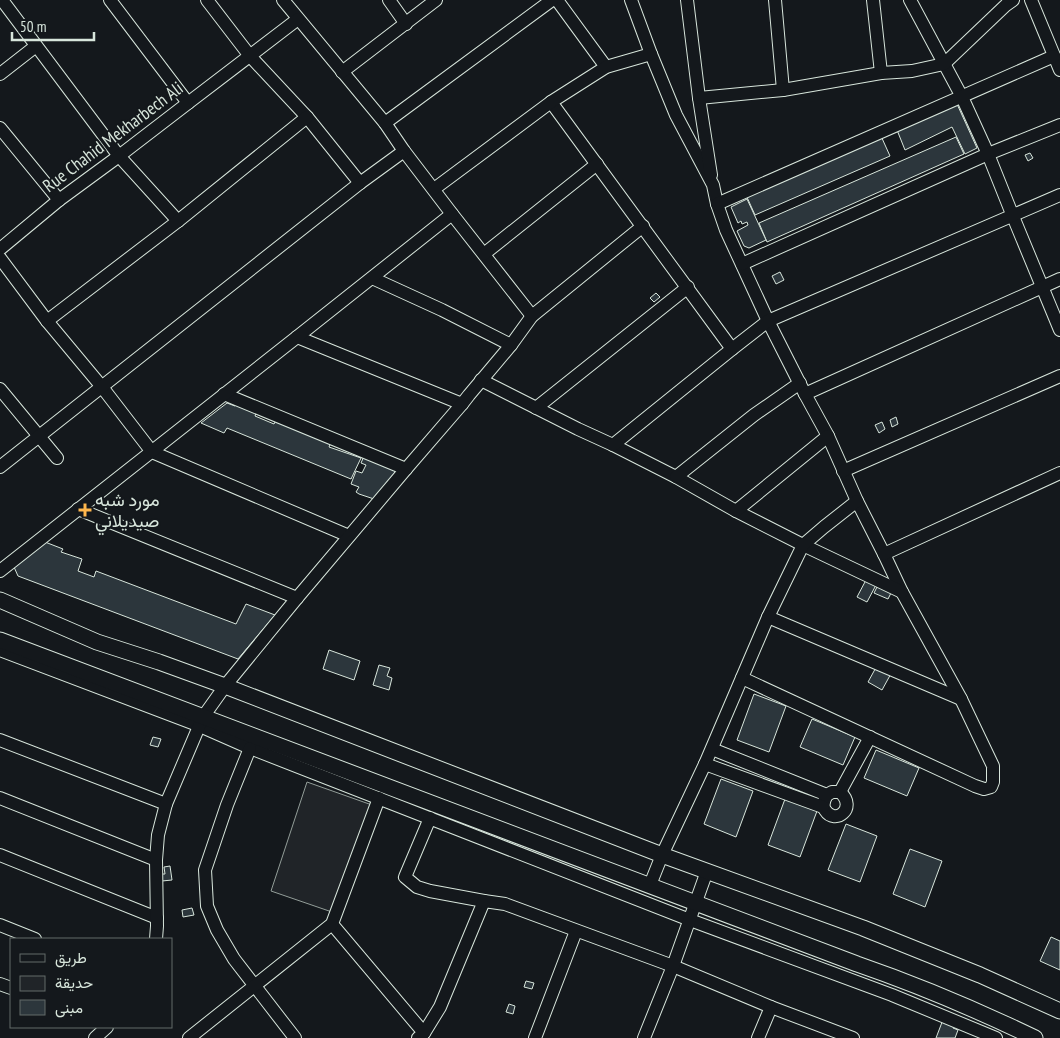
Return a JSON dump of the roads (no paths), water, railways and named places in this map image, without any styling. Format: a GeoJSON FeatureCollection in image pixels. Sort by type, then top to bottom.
{"type":"FeatureCollection","features":[{"type":"Feature","properties":{"kind":"main road"},"geometry":{"type":"LineString","coordinates":[[0,600],[97,642],[225,686],[662,855],[863,928],[932,955],[1060,1011]]}},
{"type":"Feature","properties":{"kind":"main road"},"geometry":{"type":"LineString","coordinates":[[0,640],[202,722],[650,885],[898,978],[986,1014],[1035,1038]]}},
{"type":"Feature","properties":{"kind":"street"},"geometry":{"type":"LineString","coordinates":[[2,0],[119,156],[178,221]]}},
{"type":"Feature","properties":{"kind":"street"},"geometry":{"type":"LineString","coordinates":[[207,0],[250,56],[307,117],[360,183]]}},
{"type":"Feature","properties":{"kind":"street"},"geometry":{"type":"LineString","coordinates":[[283,0],[385,123],[404,151],[532,316]]}},
{"type":"Feature","properties":{"kind":"street"},"geometry":{"type":"LineString","coordinates":[[389,0],[406,24]]}},
{"type":"Feature","properties":{"kind":"street"},"geometry":{"type":"LineString","coordinates":[[342,72],[436,0]]}},
{"type":"Feature","properties":{"kind":"street"},"geometry":{"type":"LineString","coordinates":[[385,123],[552,0]]}},
{"type":"Feature","properties":{"kind":"street"},"geometry":{"type":"LineString","coordinates":[[557,0],[606,66]]}},
{"type":"Feature","properties":{"kind":"street"},"geometry":{"type":"LineString","coordinates":[[631,0],[676,115],[713,185]]}},
{"type":"Feature","properties":{"kind":"street"},"geometry":{"type":"LineString","coordinates":[[688,0],[699,98],[713,185],[726,230],[768,321],[828,436],[857,501],[902,592],[961,699],[993,766],[991,788],[984,789],[975,786],[742,678]]}},
{"type":"Feature","properties":{"kind":"street"},"geometry":{"type":"LineString","coordinates":[[775,0],[783,90]]}},
{"type":"Feature","properties":{"kind":"street"},"geometry":{"type":"LineString","coordinates":[[873,0],[881,73]]}},
{"type":"Feature","properties":{"kind":"street"},"geometry":{"type":"LineString","coordinates":[[910,0],[962,97],[988,154],[1060,330]]}},
{"type":"Feature","properties":{"kind":"street"},"geometry":{"type":"LineString","coordinates":[[1031,0],[1060,70]]}},
{"type":"Feature","properties":{"kind":"street"},"geometry":{"type":"LineString","coordinates":[[115,2],[188,103]]}},
{"type":"Feature","properties":{"kind":"street"},"geometry":{"type":"LineString","coordinates":[[699,98],[783,90],[881,73],[912,71],[944,64],[1008,2]]}},
{"type":"Feature","properties":{"kind":"street","name":"Rue Chahid Mekharbech Ali"},"geometry":{"type":"LineString","coordinates":[[0,249],[59,200],[298,19]]}},
{"type":"Feature","properties":{"kind":"street"},"geometry":{"type":"LineString","coordinates":[[0,74],[36,46]]}},
{"type":"Feature","properties":{"kind":"street"},"geometry":{"type":"LineString","coordinates":[[434,189],[551,102],[606,66],[651,54]]}},
{"type":"Feature","properties":{"kind":"street"},"geometry":{"type":"LineString","coordinates":[[717,204],[1054,56]]}},
{"type":"Feature","properties":{"kind":"street"},"geometry":{"type":"LineString","coordinates":[[551,102],[732,349]]}},
{"type":"Feature","properties":{"kind":"street"},"geometry":{"type":"LineString","coordinates":[[47,321],[178,221],[307,117]]}},
{"type":"Feature","properties":{"kind":"street"},"geometry":{"type":"LineString","coordinates":[[742,264],[988,154],[1060,125]]}},
{"type":"Feature","properties":{"kind":"street"},"geometry":{"type":"LineString","coordinates":[[0,128],[59,200]]}},
{"type":"Feature","properties":{"kind":"street"},"geometry":{"type":"LineString","coordinates":[[0,467],[360,183],[404,151]]}},
{"type":"Feature","properties":{"kind":"street"},"geometry":{"type":"LineString","coordinates":[[484,254],[597,164]]}},
{"type":"Feature","properties":{"kind":"street"},"geometry":{"type":"LineString","coordinates":[[613,445],[768,321],[1012,214],[1060,195]]}},
{"type":"Feature","properties":{"kind":"street"},"geometry":{"type":"LineString","coordinates":[[0,571],[452,214]]}},
{"type":"Feature","properties":{"kind":"street"},"geometry":{"type":"LineString","coordinates":[[156,938],[156,860],[158,835],[166,804],[202,722],[225,686],[511,345],[532,316],[643,226]]}},
{"type":"Feature","properties":{"kind":"street"},"geometry":{"type":"LineString","coordinates":[[0,258],[47,321],[102,387],[152,452],[349,536]]}},
{"type":"Feature","properties":{"kind":"street"},"geometry":{"type":"LineString","coordinates":[[372,278],[442,310],[511,345]]}},
{"type":"Feature","properties":{"kind":"street"},"geometry":{"type":"LineString","coordinates":[[676,477],[754,415],[802,389],[1060,279]]}},
{"type":"Feature","properties":{"kind":"street"},"geometry":{"type":"LineString","coordinates":[[536,408],[688,287]]}},
{"type":"Feature","properties":{"kind":"street"},"geometry":{"type":"LineString","coordinates":[[298,337],[462,404]]}},
{"type":"Feature","properties":{"kind":"street"},"geometry":{"type":"LineString","coordinates":[[843,471],[1060,376]]}},
{"type":"Feature","properties":{"kind":"street"},"geometry":{"type":"LineString","coordinates":[[481,380],[676,477],[736,511],[803,545],[902,592]]}},
{"type":"Feature","properties":{"kind":"street"},"geometry":{"type":"LineString","coordinates":[[0,389],[57,458]]}},
{"type":"Feature","properties":{"kind":"street"},"geometry":{"type":"LineString","coordinates":[[224,394],[406,469]]}},
{"type":"Feature","properties":{"kind":"street"},"geometry":{"type":"LineString","coordinates":[[736,511],[828,436]]}},
{"type":"Feature","properties":{"kind":"street"},"geometry":{"type":"LineString","coordinates":[[884,554],[1060,473]]}},
{"type":"Feature","properties":{"kind":"street"},"geometry":{"type":"LineString","coordinates":[[650,885],[662,855],[712,749],[768,618],[803,545],[857,501]]}},
{"type":"Feature","properties":{"kind":"street"},"geometry":{"type":"LineString","coordinates":[[78,509],[297,598]]}},
{"type":"Feature","properties":{"kind":"street"},"geometry":{"type":"LineString","coordinates":[[768,618],[961,699]]}},
{"type":"Feature","properties":{"kind":"street"},"geometry":{"type":"LineString","coordinates":[[0,650],[202,722],[250,748],[996,1038]]}},
{"type":"Feature","properties":{"kind":"street"},"geometry":{"type":"LineString","coordinates":[[840,792],[870,737]]}},
{"type":"Feature","properties":{"kind":"street"},"geometry":{"type":"LineString","coordinates":[[0,740],[166,804]]}},
{"type":"Feature","properties":{"kind":"street"},"geometry":{"type":"LineString","coordinates":[[250,748],[227,805],[205,870],[207,906],[217,930],[234,959],[295,1038]]}},
{"type":"Feature","properties":{"kind":"street"},"geometry":{"type":"LineString","coordinates":[[712,749],[825,801]]}},
{"type":"Feature","properties":{"kind":"street"},"geometry":{"type":"LineString","coordinates":[[705,764],[825,801]]}},
{"type":"Feature","properties":{"kind":"street"},"geometry":{"type":"LineString","coordinates":[[832,792],[840,792],[847,801],[847,808],[844,813],[832,816],[826,812],[825,801],[832,792]]}},
{"type":"Feature","properties":{"kind":"street"},"geometry":{"type":"LineString","coordinates":[[0,798],[156,860]]}},
{"type":"Feature","properties":{"kind":"street"},"geometry":{"type":"LineString","coordinates":[[189,1038],[332,924],[380,798]]}},
{"type":"Feature","properties":{"kind":"street"},"geometry":{"type":"LineString","coordinates":[[430,818],[405,877],[417,887],[505,904],[673,966],[771,1007],[853,1038]]}},
{"type":"Feature","properties":{"kind":"street"},"geometry":{"type":"LineString","coordinates":[[0,856],[157,918]]}},
{"type":"Feature","properties":{"kind":"street"},"geometry":{"type":"LineString","coordinates":[[644,1038],[673,966],[707,871]]}},
{"type":"Feature","properties":{"kind":"street"},"geometry":{"type":"LineString","coordinates":[[332,924],[421,1035],[440,1007],[484,901]]}},
{"type":"Feature","properties":{"kind":"street"},"geometry":{"type":"LineString","coordinates":[[0,925],[32,938]]}},
{"type":"Feature","properties":{"kind":"street"},"geometry":{"type":"LineString","coordinates":[[535,1038],[576,931]]}},
{"type":"Feature","properties":{"kind":"street"},"geometry":{"type":"LineString","coordinates":[[758,1038],[771,1007]]}},
{"type":"Feature","properties":{"kind":"street"},"geometry":{"type":"LineString","coordinates":[[94,1038],[106,1028]]}},
{"type":"Feature","properties":{"kind":"place","name":"مورد شبه صيديلاني"},"geometry":{"type":"Point","coordinates":[85,510]}}]}
